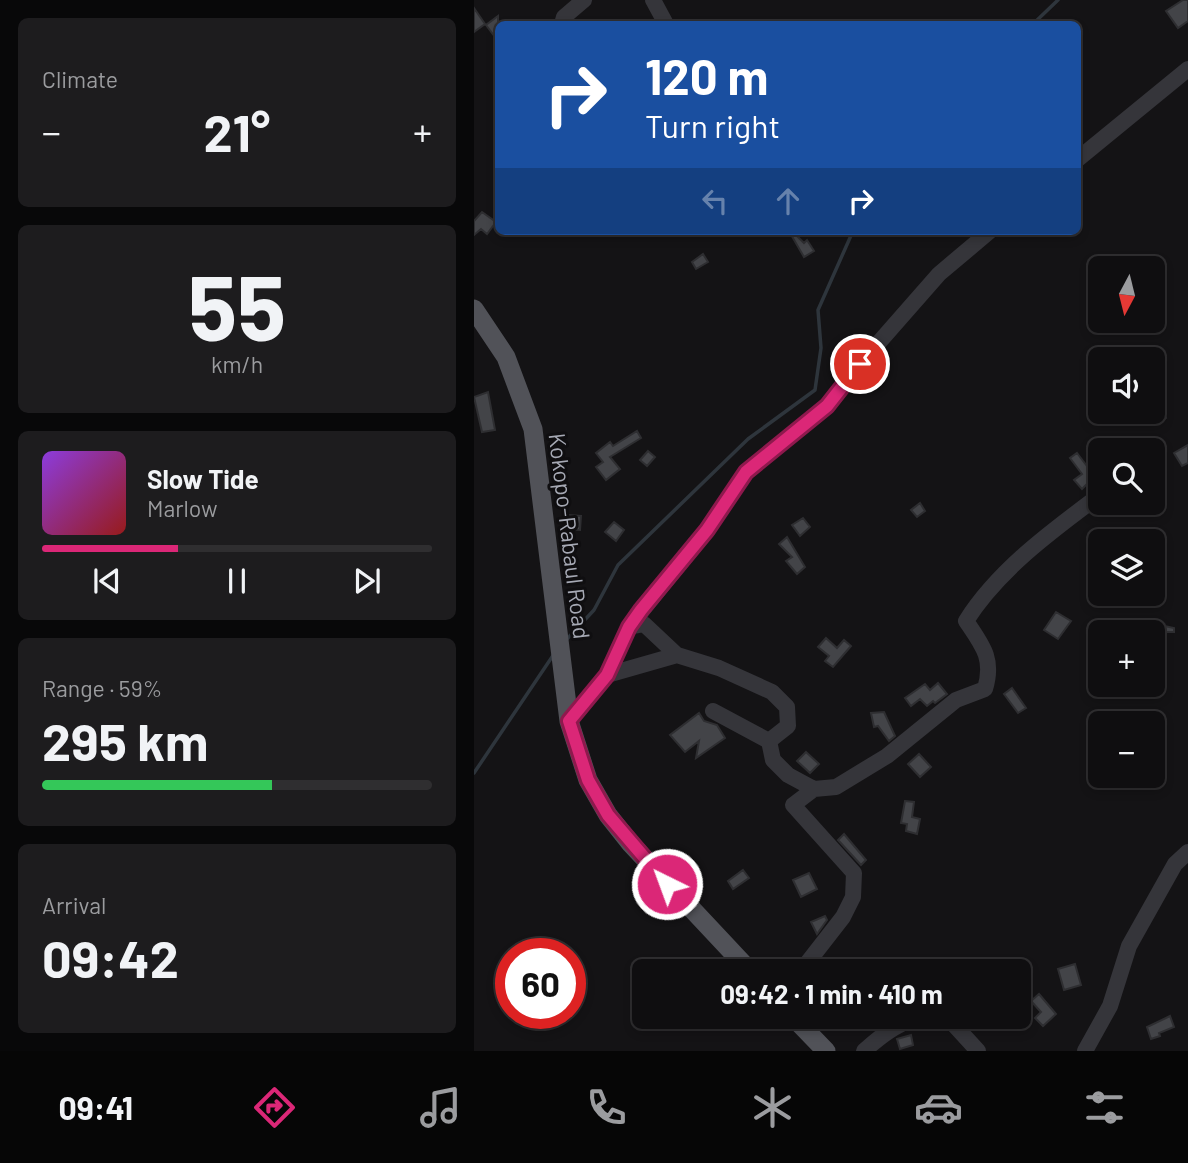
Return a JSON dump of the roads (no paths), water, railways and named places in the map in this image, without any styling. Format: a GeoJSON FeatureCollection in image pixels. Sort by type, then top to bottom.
{"type":"FeatureCollection","features":[{"type":"Feature","properties":{"kind":"main road","name":"Kokopo-Rabaul Road"},"geometry":{"type":"LineString","coordinates":[[474,309],[506,357],[533,429],[569,721],[588,780],[608,815],[631,844],[738,959]]}},
{"type":"Feature","properties":{"kind":"main road"},"geometry":{"type":"LineString","coordinates":[[805,1029],[826,1051]]}},
{"type":"Feature","properties":{"kind":"street"},"geometry":{"type":"LineString","coordinates":[[563,21],[584,0]]}},
{"type":"Feature","properties":{"kind":"street"},"geometry":{"type":"LineString","coordinates":[[653,0],[664,21]]}},
{"type":"Feature","properties":{"kind":"street"},"geometry":{"type":"LineString","coordinates":[[1081,157],[1188,69]]}},
{"type":"Feature","properties":{"kind":"street"},"geometry":{"type":"LineString","coordinates":[[569,721],[607,675],[629,627],[707,530],[746,472],[827,406],[939,274],[985,235]]}},
{"type":"Feature","properties":{"kind":"street"},"geometry":{"type":"LineString","coordinates":[[810,959],[843,917],[853,897],[854,873],[792,805],[814,789],[836,787],[887,756],[956,701],[985,690],[991,670],[983,646],[966,621],[1002,577],[1052,531],[1088,504]]}},
{"type":"Feature","properties":{"kind":"street"},"geometry":{"type":"LineString","coordinates":[[629,627],[644,624],[677,655],[730,673],[772,692],[787,706],[788,726],[769,741]]}},
{"type":"Feature","properties":{"kind":"street"},"geometry":{"type":"LineString","coordinates":[[607,675],[677,655]]}},
{"type":"Feature","properties":{"kind":"street"},"geometry":{"type":"LineString","coordinates":[[713,711],[769,741]]}},
{"type":"Feature","properties":{"kind":"street"},"geometry":{"type":"LineString","coordinates":[[769,741],[773,761],[788,775],[814,789]]}},
{"type":"Feature","properties":{"kind":"street"},"geometry":{"type":"LineString","coordinates":[[1085,1051],[1110,1006],[1129,946],[1175,864],[1188,851]]}},
{"type":"Feature","properties":{"kind":"street"},"geometry":{"type":"LineString","coordinates":[[864,1051],[893,1029]]}},
{"type":"Feature","properties":{"kind":"street"},"geometry":{"type":"LineString","coordinates":[[958,1029],[978,1051]]}},
{"type":"Feature","properties":{"kind":"waterway"},"geometry":{"type":"LineString","coordinates":[[1036,21],[1058,0]]}},
{"type":"Feature","properties":{"kind":"waterway"},"geometry":{"type":"LineString","coordinates":[[566,640],[594,610],[618,565],[748,439],[815,390],[821,348],[818,310],[851,235]]}},
{"type":"Feature","properties":{"kind":"waterway"},"geometry":{"type":"LineString","coordinates":[[474,773],[554,654]]}}]}
